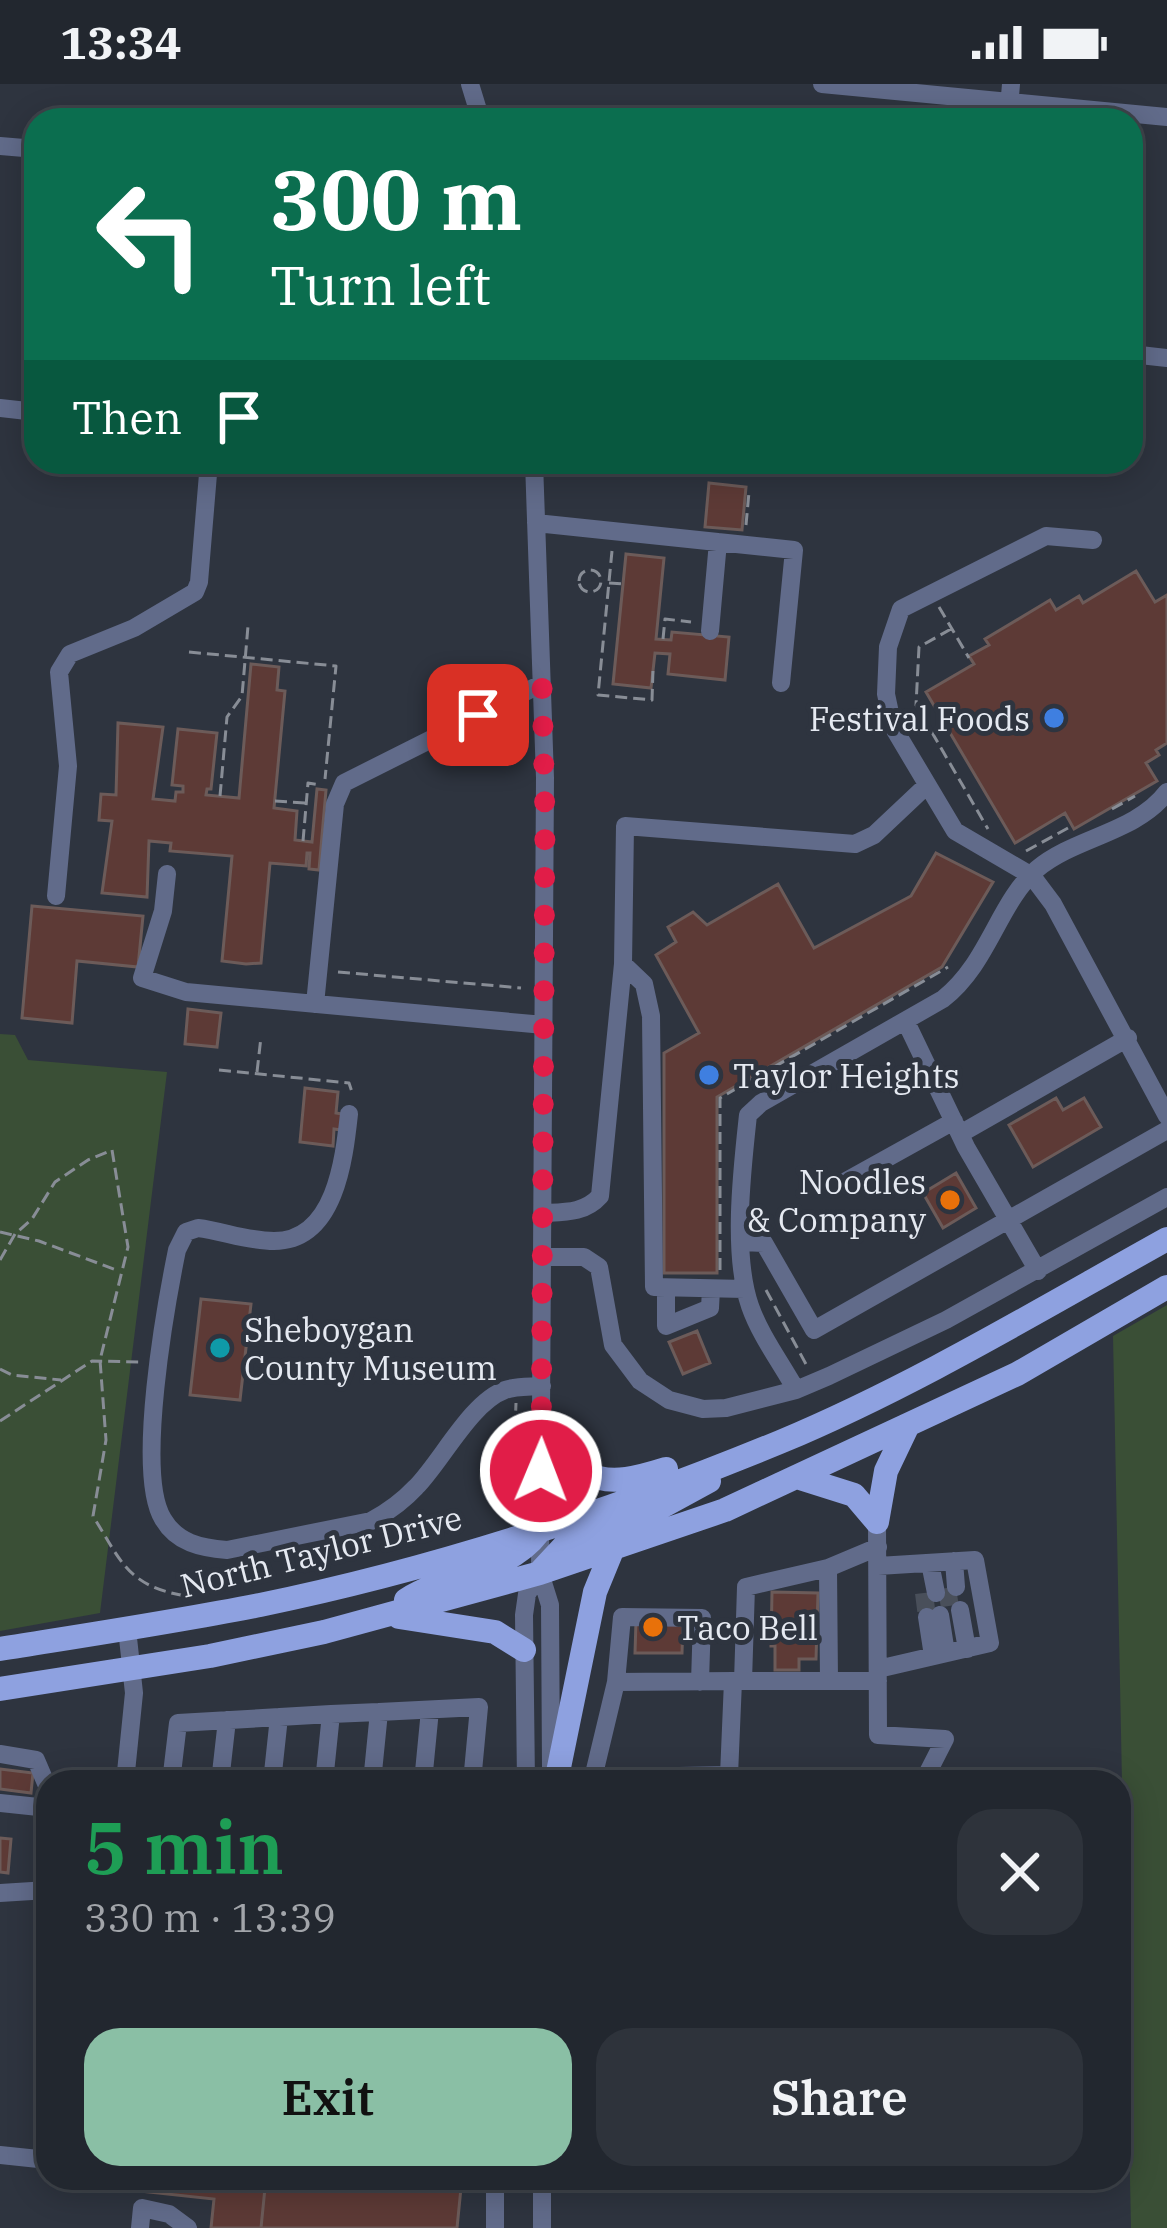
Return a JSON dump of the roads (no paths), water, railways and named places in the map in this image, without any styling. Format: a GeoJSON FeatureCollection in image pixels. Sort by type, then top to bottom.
{"type":"FeatureCollection","features":[{"type":"Feature","properties":{"kind":"main road","name":"North Taylor Drive"},"geometry":{"type":"LineString","coordinates":[[0,1648],[259,1605],[541,1530],[779,1442],[1005,1329],[1167,1239]]}},
{"type":"Feature","properties":{"kind":"main road"},"geometry":{"type":"LineString","coordinates":[[0,1689],[239,1651],[540,1573],[725,1510],[1017,1374],[1167,1287]]}},
{"type":"Feature","properties":{"kind":"main road"},"geometry":{"type":"LineString","coordinates":[[877,1545],[886,1471],[908,1425]]}},
{"type":"Feature","properties":{"kind":"main road"},"geometry":{"type":"LineString","coordinates":[[542,1438],[586,1475],[620,1479],[779,1442]]}},
{"type":"Feature","properties":{"kind":"main road"},"geometry":{"type":"LineString","coordinates":[[540,1573],[568,1542],[665,1505],[779,1442]]}},
{"type":"Feature","properties":{"kind":"main road"},"geometry":{"type":"LineString","coordinates":[[797,1477],[854,1496],[877,1545]]}},
{"type":"Feature","properties":{"kind":"main road"},"geometry":{"type":"LineString","coordinates":[[384,1615],[438,1582],[521,1552],[541,1530]]}},
{"type":"Feature","properties":{"kind":"main road"},"geometry":{"type":"LineString","coordinates":[[557,1770],[595,1592],[613,1548]]}},
{"type":"Feature","properties":{"kind":"main road"},"geometry":{"type":"LineString","coordinates":[[384,1615],[495,1632],[524,1650]]}},
{"type":"Feature","properties":{"kind":"street"},"geometry":{"type":"LineString","coordinates":[[822,84],[1072,108]]}},
{"type":"Feature","properties":{"kind":"street"},"geometry":{"type":"LineString","coordinates":[[56,896],[68,766],[58,687],[62,662],[195,592],[200,582],[208,474]]}},
{"type":"Feature","properties":{"kind":"street"},"geometry":{"type":"LineString","coordinates":[[534,474],[542,684],[544,1025],[540,1573],[550,1605],[554,1770]]}},
{"type":"Feature","properties":{"kind":"street"},"geometry":{"type":"LineString","coordinates":[[536,523],[794,550],[782,683]]}},
{"type":"Feature","properties":{"kind":"street"},"geometry":{"type":"LineString","coordinates":[[1093,540],[1046,536],[901,610],[888,647],[886,694],[893,727],[955,831],[1032,875],[1052,904],[1128,1038],[1159,1078],[1167,1117]]}},
{"type":"Feature","properties":{"kind":"street"},"geometry":{"type":"LineString","coordinates":[[710,628],[718,542]]}},
{"type":"Feature","properties":{"kind":"street"},"geometry":{"type":"LineString","coordinates":[[315,1004],[334,804],[344,783],[542,684]]}},
{"type":"Feature","properties":{"kind":"street"},"geometry":{"type":"LineString","coordinates":[[544,1213],[578,1210],[600,1196],[623,964],[625,826],[855,844],[874,835],[926,786]]}},
{"type":"Feature","properties":{"kind":"street"},"geometry":{"type":"LineString","coordinates":[[796,1390],[752,1312],[753,1285],[742,1250],[748,1115],[959,987],[1038,868],[1150,810],[1167,792]]}},
{"type":"Feature","properties":{"kind":"street"},"geometry":{"type":"LineString","coordinates":[[167,874],[164,911],[142,978],[186,992],[544,1025]]}},
{"type":"Feature","properties":{"kind":"street"},"geometry":{"type":"LineString","coordinates":[[623,964],[644,984],[651,1016],[654,1287],[753,1285]]}},
{"type":"Feature","properties":{"kind":"street"},"geometry":{"type":"LineString","coordinates":[[906,1022],[957,1127],[1038,1271]]}},
{"type":"Feature","properties":{"kind":"street"},"geometry":{"type":"LineString","coordinates":[[837,1186],[1128,1038]]}},
{"type":"Feature","properties":{"kind":"street"},"geometry":{"type":"LineString","coordinates":[[349,1114],[338,1181],[327,1207],[304,1232],[275,1241],[198,1228],[186,1232],[177,1250],[151,1469],[156,1506],[172,1531],[204,1549],[227,1550],[370,1521],[392,1510],[418,1485],[495,1395],[542,1386]]}},
{"type":"Feature","properties":{"kind":"street"},"geometry":{"type":"LineString","coordinates":[[742,1250],[764,1244],[814,1330],[1167,1130]]}},
{"type":"Feature","properties":{"kind":"street"},"geometry":{"type":"LineString","coordinates":[[544,1257],[584,1257],[599,1267],[613,1345],[654,1393],[703,1408],[745,1405],[815,1382],[946,1320],[1167,1197]]}},
{"type":"Feature","properties":{"kind":"street"},"geometry":{"type":"LineString","coordinates":[[666,1288],[666,1326],[710,1308],[715,1289]]}},
{"type":"Feature","properties":{"kind":"street"},"geometry":{"type":"LineString","coordinates":[[877,1545],[878,1735],[945,1739],[929,1770]]}},
{"type":"Feature","properties":{"kind":"street"},"geometry":{"type":"LineString","coordinates":[[616,1682],[738,1681],[830,1681],[878,1675],[990,1643],[975,1560],[937,1562],[877,1545],[828,1568],[746,1587],[738,1681],[730,1770]]}},
{"type":"Feature","properties":{"kind":"street"},"geometry":{"type":"LineString","coordinates":[[937,1562],[941,1590],[937,1562]]}},
{"type":"Feature","properties":{"kind":"street"},"geometry":{"type":"LineString","coordinates":[[828,1568],[830,1681]]}},
{"type":"Feature","properties":{"kind":"street"},"geometry":{"type":"LineString","coordinates":[[524,1770],[527,1594],[540,1573]]}},
{"type":"Feature","properties":{"kind":"street"},"geometry":{"type":"LineString","coordinates":[[951,1652],[945,1614],[951,1652]]}},
{"type":"Feature","properties":{"kind":"street"},"geometry":{"type":"LineString","coordinates":[[595,1770],[616,1682],[622,1617],[702,1618],[700,1682]]}},
{"type":"Feature","properties":{"kind":"street"},"geometry":{"type":"LineString","coordinates":[[126,1770],[134,1700],[127,1629]]}},
{"type":"Feature","properties":{"kind":"street"},"geometry":{"type":"LineString","coordinates":[[172,1770],[178,1723],[478,1707],[473,1770]]}},
{"type":"Feature","properties":{"kind":"street"},"geometry":{"type":"LineString","coordinates":[[424,1770],[430,1710]]}},
{"type":"Feature","properties":{"kind":"street"},"geometry":{"type":"LineString","coordinates":[[373,1770],[379,1712]]}},
{"type":"Feature","properties":{"kind":"street"},"geometry":{"type":"LineString","coordinates":[[325,1770],[331,1714]]}},
{"type":"Feature","properties":{"kind":"street"},"geometry":{"type":"LineString","coordinates":[[273,1770],[279,1717]]}},
{"type":"Feature","properties":{"kind":"street"},"geometry":{"type":"LineString","coordinates":[[221,1770],[226,1720]]}},
{"type":"Feature","properties":{"kind":"street"},"geometry":{"type":"LineString","coordinates":[[0,1754],[36,1760],[40,1770]]}},
{"type":"Feature","properties":{"kind":"street"},"geometry":{"type":"LineString","coordinates":[[0,1803],[36,1807]]}},
{"type":"Feature","properties":{"kind":"street"},"geometry":{"type":"LineString","coordinates":[[0,1893],[36,1891]]}},
{"type":"Feature","properties":{"kind":"street"},"geometry":{"type":"LineString","coordinates":[[0,2155],[36,2159]]}},
{"type":"Feature","properties":{"kind":"street"},"geometry":{"type":"LineString","coordinates":[[495,2190],[495,2228]]}},
{"type":"Feature","properties":{"kind":"street"},"geometry":{"type":"LineString","coordinates":[[542,2190],[542,2228]]}},
{"type":"Feature","properties":{"kind":"street"},"geometry":{"type":"LineString","coordinates":[[140,2228],[142,2208],[170,2214],[188,2228]]}},
{"type":"Feature","properties":{"kind":"tunnel"},"geometry":{"type":"LineString","coordinates":[[947,1588],[951,1614]]}},
{"type":"Feature","properties":{"kind":"tunnel"},"geometry":{"type":"LineString","coordinates":[[924,1593],[927,1617]]}},
{"type":"Feature","properties":{"kind":"place","name":"Festival Foods"},"geometry":{"type":"Point","coordinates":[1054,718]}},
{"type":"Feature","properties":{"kind":"place","name":"Taylor Heights"},"geometry":{"type":"Point","coordinates":[709,1075]}},
{"type":"Feature","properties":{"kind":"place","name":"Noodles & Company"},"geometry":{"type":"Point","coordinates":[950,1200]}},
{"type":"Feature","properties":{"kind":"place","name":"Sheboygan County Museum"},"geometry":{"type":"Point","coordinates":[220,1348]}},
{"type":"Feature","properties":{"kind":"place","name":"Taco Bell"},"geometry":{"type":"Point","coordinates":[653,1627]}}]}
